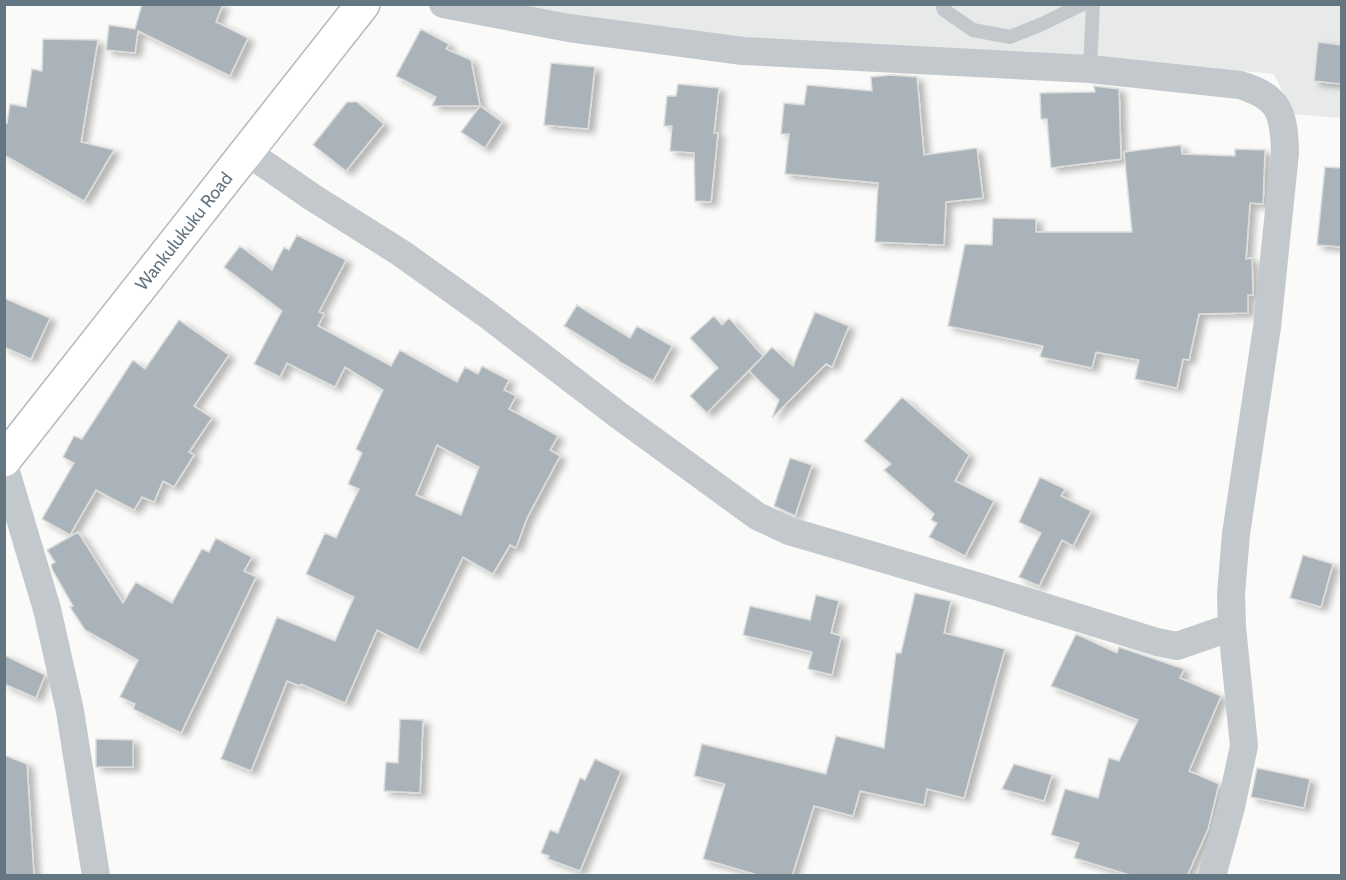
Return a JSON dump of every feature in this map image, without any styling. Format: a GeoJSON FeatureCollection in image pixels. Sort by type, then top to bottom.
{"type":"FeatureCollection","features":[{"type":"Feature","properties":{"kind":"main road","name":"Wankulukuku Road"},"geometry":{"type":"LineString","coordinates":[[4,460],[15,430],[247,152],[363,4]]}},
{"type":"Feature","properties":{"kind":"street"},"geometry":{"type":"LineString","coordinates":[[443,4],[569,28],[743,51],[1090,69],[1240,85],[1257,90],[1272,100],[1284,125],[1285,153],[1267,327],[1236,534],[1231,594],[1232,627],[1244,746],[1231,807],[1212,876]]}},
{"type":"Feature","properties":{"kind":"street"},"geometry":{"type":"LineString","coordinates":[[247,152],[312,197],[401,253],[757,516],[789,531],[1156,642],[1177,646],[1232,627]]}},
{"type":"Feature","properties":{"kind":"street"},"geometry":{"type":"LineString","coordinates":[[4,465],[47,609],[70,711],[96,876]]}},
{"type":"Feature","properties":{"kind":"lane"},"geometry":{"type":"LineString","coordinates":[[942,4],[944,10],[973,30],[1010,37],[1083,4]]}},
{"type":"Feature","properties":{"kind":"lane"},"geometry":{"type":"LineString","coordinates":[[1090,69],[1094,4]]}},
{"type":"Feature","properties":{"kind":"shaded area"},"geometry":{"type":"Polygon","coordinates":[[[449,5],[1341,5],[1341,118],[1293,114],[1274,74],[1063,56],[749,43],[449,5]]]}},
{"type":"Feature","properties":{"kind":"building"},"geometry":{"type":"Polygon","coordinates":[[[142,4],[223,4],[216,22],[248,38],[230,76],[138,31],[135,53],[106,50],[109,25],[135,29],[142,4]]]}},
{"type":"Feature","properties":{"kind":"building"},"geometry":{"type":"Polygon","coordinates":[[[421,29],[449,44],[446,49],[471,60],[480,106],[432,106],[436,97],[396,76],[421,29]]]}},
{"type":"Feature","properties":{"kind":"building"},"geometry":{"type":"Polygon","coordinates":[[[43,39],[98,40],[81,142],[114,150],[84,201],[4,155],[4,122],[7,123],[10,104],[26,107],[32,69],[42,71],[43,39]]]}},
{"type":"Feature","properties":{"kind":"building"},"geometry":{"type":"Polygon","coordinates":[[[1318,42],[1341,45],[1341,84],[1314,81],[1318,42]]]}},
{"type":"Feature","properties":{"kind":"building"},"geometry":{"type":"Polygon","coordinates":[[[551,63],[595,67],[588,129],[544,125],[551,63]]]}},
{"type":"Feature","properties":{"kind":"building"},"geometry":{"type":"Polygon","coordinates":[[[891,75],[917,77],[924,155],[977,148],[983,198],[946,202],[944,245],[875,242],[878,183],[785,174],[789,134],[781,134],[784,103],[804,105],[807,85],[872,91],[871,77],[891,75]]]}},
{"type":"Feature","properties":{"kind":"building"},"geometry":{"type":"Polygon","coordinates":[[[678,84],[719,88],[714,133],[718,133],[711,202],[695,201],[694,153],[670,151],[672,126],[664,126],[667,96],[676,96],[678,84]]]}},
{"type":"Feature","properties":{"kind":"building"},"geometry":{"type":"Polygon","coordinates":[[[1094,86],[1119,89],[1121,159],[1051,168],[1047,119],[1041,119],[1040,93],[1095,92],[1094,86]]]}},
{"type":"Feature","properties":{"kind":"building"},"geometry":{"type":"Polygon","coordinates":[[[347,102],[357,102],[384,124],[346,171],[313,145],[347,102]]]}},
{"type":"Feature","properties":{"kind":"building"},"geometry":{"type":"Polygon","coordinates":[[[480,106],[502,122],[485,148],[461,132],[480,106]]]}},
{"type":"Feature","properties":{"kind":"building"},"geometry":{"type":"Polygon","coordinates":[[[1181,145],[1182,154],[1235,156],[1235,149],[1265,150],[1263,204],[1250,203],[1246,259],[1252,258],[1253,295],[1248,295],[1248,313],[1199,314],[1189,360],[1183,359],[1177,388],[1135,379],[1139,360],[1096,352],[1092,368],[1040,357],[1043,346],[948,326],[965,244],[992,245],[993,218],[1036,219],[1036,232],[1132,232],[1124,152],[1181,145]]]}},
{"type":"Feature","properties":{"kind":"building"},"geometry":{"type":"Polygon","coordinates":[[[1325,167],[1341,168],[1341,247],[1317,245],[1325,167]]]}},
{"type":"Feature","properties":{"kind":"building"},"geometry":{"type":"Polygon","coordinates":[[[297,235],[346,260],[319,312],[324,314],[318,326],[391,366],[400,350],[457,382],[465,367],[478,374],[482,366],[509,380],[504,390],[516,396],[509,409],[558,436],[550,450],[560,456],[527,518],[516,548],[510,545],[493,574],[463,557],[418,650],[377,630],[345,703],[301,684],[300,686],[287,681],[251,771],[221,759],[277,617],[335,641],[354,597],[306,574],[325,533],[336,538],[359,489],[348,484],[362,453],[356,449],[383,390],[345,367],[335,387],[287,363],[280,377],[254,364],[282,311],[224,267],[240,246],[272,270],[284,247],[289,250],[297,235]],[[437,445],[416,495],[461,515],[479,467],[437,445]]]}},
{"type":"Feature","properties":{"kind":"building"},"geometry":{"type":"Polygon","coordinates":[[[4,298],[50,318],[31,359],[4,347],[4,298]]]}},
{"type":"Feature","properties":{"kind":"building"},"geometry":{"type":"Polygon","coordinates":[[[577,305],[630,338],[637,326],[672,346],[653,381],[564,326],[577,305]]]}},
{"type":"Feature","properties":{"kind":"building"},"geometry":{"type":"Polygon","coordinates":[[[815,312],[849,326],[832,367],[826,364],[772,418],[779,400],[749,371],[772,347],[793,366],[815,312]]]}},
{"type":"Feature","properties":{"kind":"building"},"geometry":{"type":"Polygon","coordinates":[[[714,316],[722,325],[729,318],[763,356],[707,413],[690,396],[718,368],[690,338],[714,316]]]}},
{"type":"Feature","properties":{"kind":"building"},"geometry":{"type":"Polygon","coordinates":[[[179,320],[229,355],[194,406],[212,418],[189,452],[194,455],[174,487],[163,481],[154,502],[142,497],[134,510],[96,490],[70,535],[42,519],[74,463],[63,457],[74,436],[82,439],[133,360],[145,369],[179,320]]]}},
{"type":"Feature","properties":{"kind":"building"},"geometry":{"type":"Polygon","coordinates":[[[902,397],[969,455],[955,481],[994,501],[965,556],[929,537],[937,523],[931,520],[934,514],[884,470],[891,464],[864,441],[902,397]]]}},
{"type":"Feature","properties":{"kind":"building"},"geometry":{"type":"Polygon","coordinates":[[[790,458],[812,465],[795,516],[774,506],[790,458]]]}},
{"type":"Feature","properties":{"kind":"building"},"geometry":{"type":"Polygon","coordinates":[[[1040,477],[1065,489],[1061,496],[1091,511],[1073,546],[1062,540],[1039,586],[1019,577],[1041,533],[1019,522],[1040,477]]]}},
{"type":"Feature","properties":{"kind":"building"},"geometry":{"type":"Polygon","coordinates":[[[78,532],[123,603],[136,582],[172,603],[202,549],[209,552],[216,538],[252,557],[244,571],[256,577],[181,733],[133,709],[135,704],[120,697],[138,660],[85,630],[70,607],[73,606],[52,569],[51,565],[55,562],[47,550],[78,532]]]}},
{"type":"Feature","properties":{"kind":"building"},"geometry":{"type":"Polygon","coordinates":[[[1303,555],[1333,564],[1321,607],[1290,598],[1303,555]]]}},
{"type":"Feature","properties":{"kind":"building"},"geometry":{"type":"Polygon","coordinates":[[[915,593],[951,601],[944,633],[1005,649],[964,798],[927,789],[924,805],[860,791],[853,816],[814,806],[792,876],[761,876],[703,859],[725,784],[694,776],[702,744],[826,774],[836,736],[884,748],[896,653],[901,653],[915,593]]]}},
{"type":"Feature","properties":{"kind":"building"},"geometry":{"type":"Polygon","coordinates":[[[816,595],[839,601],[831,633],[841,636],[832,675],[808,669],[812,652],[743,635],[750,606],[810,620],[816,595]]]}},
{"type":"Feature","properties":{"kind":"building"},"geometry":{"type":"Polygon","coordinates":[[[1076,634],[1117,653],[1119,647],[1184,669],[1180,678],[1221,696],[1189,771],[1219,784],[1208,829],[1187,876],[1133,876],[1074,858],[1079,843],[1051,835],[1065,789],[1098,798],[1109,758],[1119,761],[1138,720],[1051,686],[1076,634]]]}},
{"type":"Feature","properties":{"kind":"building"},"geometry":{"type":"Polygon","coordinates":[[[4,655],[45,675],[36,698],[4,684],[4,655]]]}},
{"type":"Feature","properties":{"kind":"building"},"geometry":{"type":"Polygon","coordinates":[[[400,719],[423,720],[420,793],[384,791],[386,762],[398,763],[400,719]]]}},
{"type":"Feature","properties":{"kind":"building"},"geometry":{"type":"Polygon","coordinates":[[[96,739],[133,740],[133,767],[96,767],[96,739]]]}},
{"type":"Feature","properties":{"kind":"building"},"geometry":{"type":"Polygon","coordinates":[[[4,755],[27,764],[34,876],[4,876],[4,755]]]}},
{"type":"Feature","properties":{"kind":"building"},"geometry":{"type":"Polygon","coordinates":[[[595,759],[621,771],[580,871],[548,859],[549,856],[541,853],[550,830],[558,833],[580,778],[585,780],[595,759]]]}},
{"type":"Feature","properties":{"kind":"building"},"geometry":{"type":"Polygon","coordinates":[[[1014,764],[1052,775],[1044,801],[1002,789],[1014,764]]]}},
{"type":"Feature","properties":{"kind":"building"},"geometry":{"type":"Polygon","coordinates":[[[1257,768],[1310,779],[1304,808],[1251,797],[1257,768]]]}}]}
